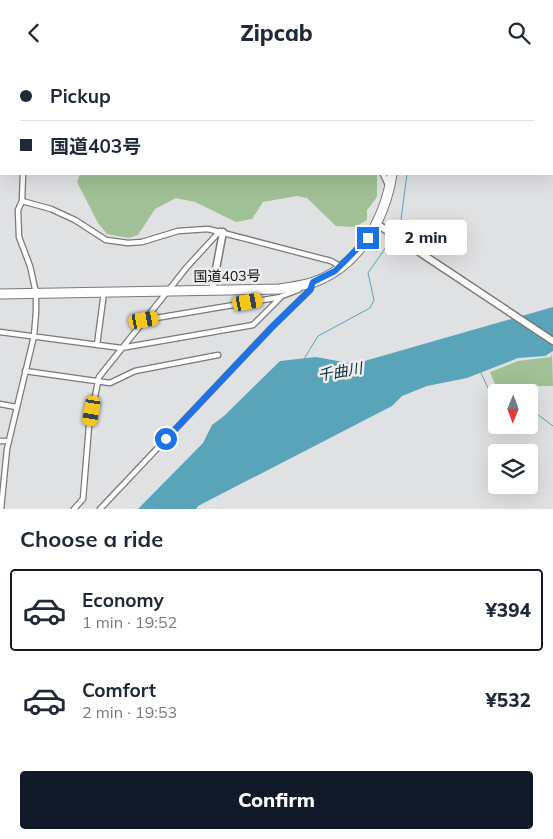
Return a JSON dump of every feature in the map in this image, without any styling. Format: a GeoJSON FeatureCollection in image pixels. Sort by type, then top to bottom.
{"type":"FeatureCollection","features":[{"type":"Feature","properties":{"kind":"highway","name":"国道403号"},"geometry":{"type":"LineString","coordinates":[[0,294],[279,289],[313,282],[330,274],[336,264],[359,248],[380,225],[392,175]]}},
{"type":"Feature","properties":{"kind":"main road"},"geometry":{"type":"LineString","coordinates":[[380,225],[553,341]]}},
{"type":"Feature","properties":{"kind":"main road"},"geometry":{"type":"LineString","coordinates":[[212,290],[221,232]]}},
{"type":"Feature","properties":{"kind":"street"},"geometry":{"type":"LineString","coordinates":[[0,509],[8,441],[34,337],[36,293],[30,266],[19,237],[18,210],[22,201],[23,175]]}},
{"type":"Feature","properties":{"kind":"street"},"geometry":{"type":"LineString","coordinates":[[383,175],[390,189]]}},
{"type":"Feature","properties":{"kind":"street"},"geometry":{"type":"LineString","coordinates":[[22,201],[51,209],[75,220],[106,240],[128,243],[142,242],[178,231],[197,228],[221,232],[336,264]]}},
{"type":"Feature","properties":{"kind":"street"},"geometry":{"type":"LineString","coordinates":[[74,509],[83,499],[89,426],[97,382],[144,320],[221,232]]}},
{"type":"Feature","properties":{"kind":"street"},"geometry":{"type":"LineString","coordinates":[[100,509],[272,327],[310,290],[313,282]]}},
{"type":"Feature","properties":{"kind":"street"},"geometry":{"type":"LineString","coordinates":[[144,320],[282,296],[298,290],[302,285]]}},
{"type":"Feature","properties":{"kind":"street"},"geometry":{"type":"LineString","coordinates":[[97,345],[104,291]]}},
{"type":"Feature","properties":{"kind":"street"},"geometry":{"type":"LineString","coordinates":[[0,332],[121,348],[252,325],[282,296]]}},
{"type":"Feature","properties":{"kind":"street"},"geometry":{"type":"LineString","coordinates":[[25,371],[110,383],[135,371],[218,355]]}},
{"type":"Feature","properties":{"kind":"street"},"geometry":{"type":"LineString","coordinates":[[0,404],[16,407]]}},
{"type":"Feature","properties":{"kind":"street"},"geometry":{"type":"LineString","coordinates":[[0,441],[8,441]]}},
{"type":"Feature","properties":{"kind":"green space"},"geometry":{"type":"Polygon","coordinates":[[[80,175],[377,175],[377,197],[367,210],[367,220],[355,227],[336,226],[307,198],[297,196],[263,202],[252,219],[236,222],[195,202],[176,198],[155,209],[138,235],[129,238],[107,234],[98,223],[77,182],[80,175]]]}},
{"type":"Feature","properties":{"kind":"green space"},"geometry":{"type":"Polygon","coordinates":[[[552,353],[553,386],[495,384],[490,372],[518,361],[551,357],[552,353]]]}},
{"type":"Feature","properties":{"kind":"water","name":"千曲川"},"geometry":{"type":"Polygon","coordinates":[[[553,307],[553,351],[545,356],[518,358],[467,378],[427,386],[402,396],[392,406],[198,506],[196,509],[138,509],[203,443],[212,425],[224,416],[280,361],[316,357],[354,364],[553,307]]]}},
{"type":"Feature","properties":{"kind":"waterway"},"geometry":{"type":"LineString","coordinates":[[395,234],[400,227],[407,175]]}},
{"type":"Feature","properties":{"kind":"waterway"},"geometry":{"type":"LineString","coordinates":[[304,359],[318,336],[370,308],[374,300],[368,273],[393,237]]}},
{"type":"Feature","properties":{"kind":"waterway"},"geometry":{"type":"LineString","coordinates":[[481,373],[488,388]]}},
{"type":"Feature","properties":{"kind":"waterway"},"geometry":{"type":"LineString","coordinates":[[538,415],[553,426]]}},
{"type":"Feature","properties":{"kind":"route"},"geometry":{"type":"LineString","coordinates":[[166,439],[272,327],[310,290],[313,282],[335,271],[368,238]]}}]}
